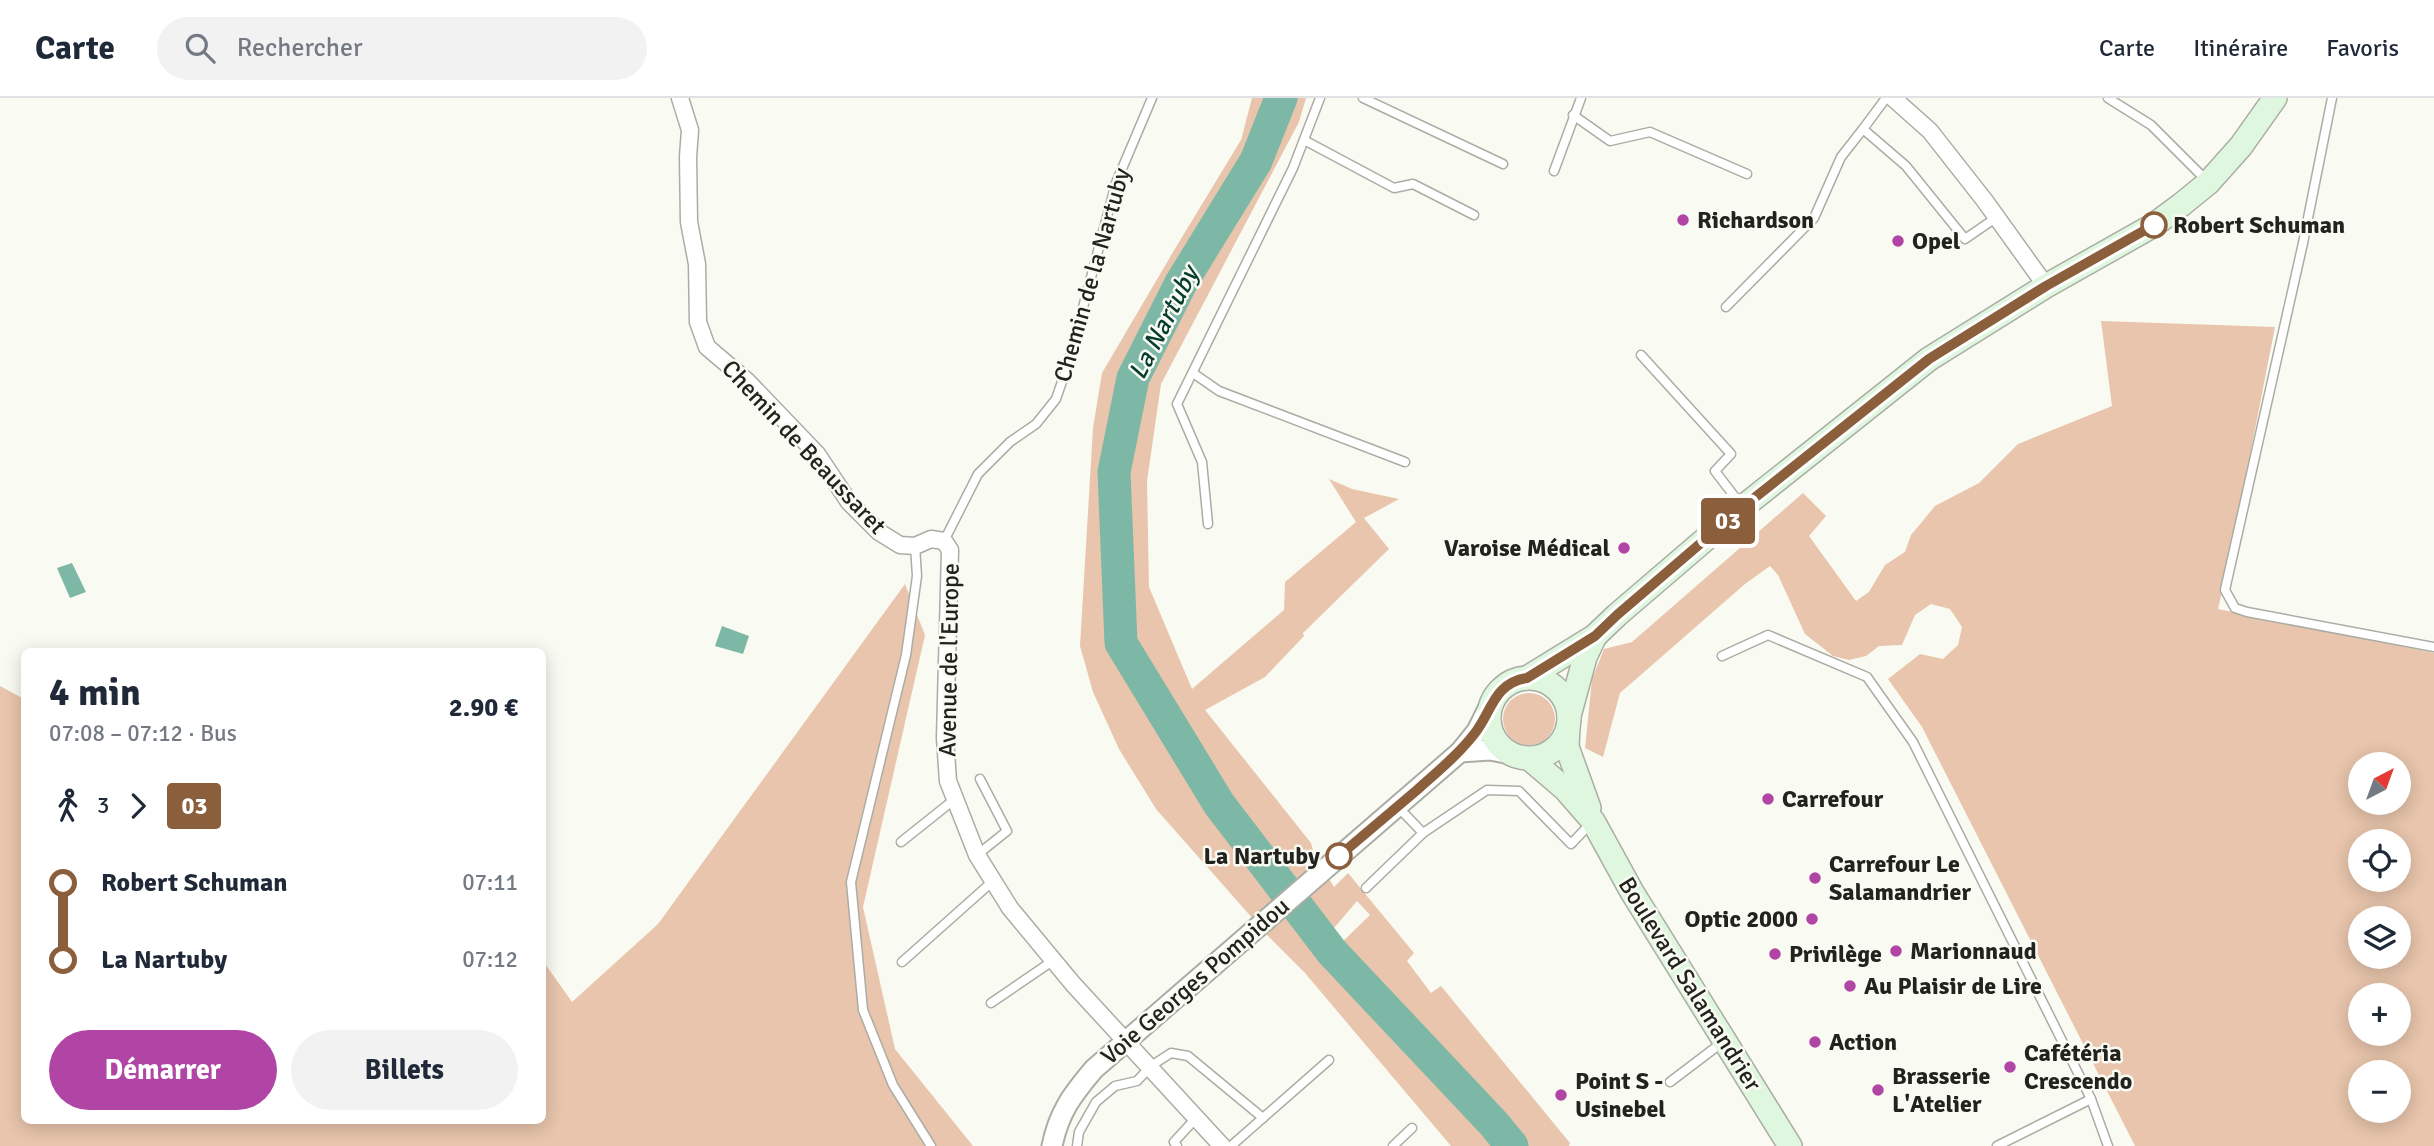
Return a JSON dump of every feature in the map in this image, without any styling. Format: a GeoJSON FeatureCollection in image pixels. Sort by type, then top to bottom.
{"type":"FeatureCollection","features":[{"type":"Feature","properties":{"kind":"main road"},"geometry":{"type":"LineString","coordinates":[[1595,636],[1585,657],[1563,740],[1555,750],[1543,756],[1521,757],[1496,742],[1490,730],[1489,716],[1491,704],[1498,692],[1508,684],[1527,678],[1595,636],[1743,507],[1929,359],[2046,286],[2154,225],[2208,183],[2241,146],[2275,98]]}},
{"type":"Feature","properties":{"kind":"main road"},"geometry":{"type":"LineString","coordinates":[[1527,678],[1547,682],[1558,691],[1565,701],[1568,722]]}},
{"type":"Feature","properties":{"kind":"main road","name":"Boulevard Salamandrier"},"geometry":{"type":"LineString","coordinates":[[1568,722],[1569,754],[1593,821],[1632,892],[1725,1041],[1783,1141]]}},
{"type":"Feature","properties":{"kind":"main road","name":"Boulevard Salamandrier"},"geometry":{"type":"LineString","coordinates":[[1521,757],[1565,789],[1593,821]]}},
{"type":"Feature","properties":{"kind":"street","name":"Chemin de Beaussaret"},"geometry":{"type":"LineString","coordinates":[[680,98],[690,130],[689,222],[697,264],[698,322],[707,347],[747,381],[817,454],[849,502],[879,533],[900,545],[915,546],[931,538],[944,541]]}},
{"type":"Feature","properties":{"kind":"street"},"geometry":{"type":"LineString","coordinates":[[1893,98],[1930,131],[2046,286]]}},
{"type":"Feature","properties":{"kind":"street","name":"Avenue de l'Europe"},"geometry":{"type":"LineString","coordinates":[[944,541],[950,550],[945,738],[948,780],[977,855],[1010,908],[1125,1041],[1151,1066],[1222,1146]]}},
{"type":"Feature","properties":{"kind":"street","name":"Voie Georges Pompidou"},"geometry":{"type":"LineString","coordinates":[[1052,1146],[1056,1125],[1067,1101],[1094,1069],[1460,752],[1477,731],[1491,704]]}},
{"type":"Feature","properties":{"kind":"street"},"geometry":{"type":"LineString","coordinates":[[1460,752],[1490,750],[1521,757]]}},
{"type":"Feature","properties":{"kind":"lane","name":"Chemin de la Nartuby"},"geometry":{"type":"LineString","coordinates":[[944,541],[978,474],[1010,442],[1036,424],[1055,399],[1068,364],[1116,183],[1152,98]]}},
{"type":"Feature","properties":{"kind":"lane"},"geometry":{"type":"LineString","coordinates":[[1208,524],[1202,462],[1177,404],[1293,168],[1320,98]]}},
{"type":"Feature","properties":{"kind":"lane"},"geometry":{"type":"LineString","coordinates":[[1363,98],[1503,164]]}},
{"type":"Feature","properties":{"kind":"lane"},"geometry":{"type":"LineString","coordinates":[[1554,171],[1581,98]]}},
{"type":"Feature","properties":{"kind":"lane"},"geometry":{"type":"LineString","coordinates":[[1726,307],[1814,218],[1841,157],[1886,98]]}},
{"type":"Feature","properties":{"kind":"lane"},"geometry":{"type":"LineString","coordinates":[[2108,98],[2151,124],[2208,183]]}},
{"type":"Feature","properties":{"kind":"lane"},"geometry":{"type":"LineString","coordinates":[[2332,98],[2303,243],[2225,590],[2235,608],[2247,612],[2434,647]]}},
{"type":"Feature","properties":{"kind":"lane"},"geometry":{"type":"LineString","coordinates":[[1573,115],[1610,141],[1650,132],[1747,174]]}},
{"type":"Feature","properties":{"kind":"lane"},"geometry":{"type":"LineString","coordinates":[[1863,129],[1906,166],[1965,239],[1997,218]]}},
{"type":"Feature","properties":{"kind":"lane"},"geometry":{"type":"LineString","coordinates":[[1304,140],[1394,188],[1413,184],[1474,215]]}},
{"type":"Feature","properties":{"kind":"lane"},"geometry":{"type":"LineString","coordinates":[[1641,355],[1731,454],[1715,471],[1743,507]]}},
{"type":"Feature","properties":{"kind":"lane"},"geometry":{"type":"LineString","coordinates":[[1193,373],[1219,391],[1405,462]]}},
{"type":"Feature","properties":{"kind":"lane"},"geometry":{"type":"LineString","coordinates":[[915,546],[917,576],[906,655],[850,882],[863,1010],[893,1085],[930,1146]]}},
{"type":"Feature","properties":{"kind":"lane"},"geometry":{"type":"LineString","coordinates":[[1722,656],[1768,635],[1867,677],[1913,742],[2091,1099],[2108,1146]]}},
{"type":"Feature","properties":{"kind":"lane"},"geometry":{"type":"LineString","coordinates":[[977,855],[1007,831],[980,779]]}},
{"type":"Feature","properties":{"kind":"lane"},"geometry":{"type":"LineString","coordinates":[[1366,888],[1423,833],[1487,790],[1519,791],[1571,844],[1593,821]]}},
{"type":"Feature","properties":{"kind":"lane"},"geometry":{"type":"LineString","coordinates":[[901,842],[955,799]]}},
{"type":"Feature","properties":{"kind":"lane"},"geometry":{"type":"LineString","coordinates":[[1397,807],[1423,833]]}},
{"type":"Feature","properties":{"kind":"lane"},"geometry":{"type":"LineString","coordinates":[[902,962],[993,881]]}},
{"type":"Feature","properties":{"kind":"lane"},"geometry":{"type":"LineString","coordinates":[[991,1003],[1054,960]]}},
{"type":"Feature","properties":{"kind":"lane"},"geometry":{"type":"LineString","coordinates":[[1670,1082],[1725,1041]]}},
{"type":"Feature","properties":{"kind":"lane"},"geometry":{"type":"LineString","coordinates":[[1077,1146],[1079,1132],[1096,1102],[1115,1086],[1137,1081],[1151,1066],[1171,1053],[1188,1056],[1263,1118]]}},
{"type":"Feature","properties":{"kind":"lane"},"geometry":{"type":"LineString","coordinates":[[1231,1146],[1329,1060]]}},
{"type":"Feature","properties":{"kind":"lane"},"geometry":{"type":"LineString","coordinates":[[1997,1146],[2091,1099]]}},
{"type":"Feature","properties":{"kind":"lane"},"geometry":{"type":"LineString","coordinates":[[1177,1146],[1174,1142],[1196,1118]]}},
{"type":"Feature","properties":{"kind":"lane"},"geometry":{"type":"LineString","coordinates":[[1393,1146],[1412,1128]]}},
{"type":"Feature","properties":{"kind":"shaded area","name":"La Nartuby"},"geometry":{"type":"Polygon","coordinates":[[[1252,98],[1306,98],[1299,122],[1161,384],[1147,481],[1149,587],[1192,689],[1284,610],[1285,582],[1356,522],[1329,479],[1352,489],[1399,499],[1364,518],[1389,549],[1303,633],[1304,636],[1265,677],[1205,710],[1311,843],[1314,854],[1334,887],[1348,873],[1414,953],[1407,961],[1431,993],[1441,986],[1570,1143],[1569,1146],[1451,1146],[1305,973],[1269,937],[1156,809],[1119,749],[1093,692],[1080,646],[1093,428],[1102,373],[1241,140],[1252,98]],[[1357,901],[1328,935],[1338,946],[1370,915],[1357,901]]]}},
{"type":"Feature","properties":{"kind":"shaded area"},"geometry":{"type":"Polygon","coordinates":[[[2101,321],[2275,327],[2247,480],[2218,609],[2434,653],[2434,1146],[2135,1146],[1922,727],[1888,679],[1920,654],[1943,659],[1958,645],[1962,627],[1950,609],[1931,604],[1915,615],[1902,645],[1879,646],[1866,656],[1849,660],[1833,656],[1805,634],[1778,575],[1770,566],[1745,584],[1620,693],[1603,757],[1585,748],[1592,679],[1604,649],[1632,642],[1803,493],[1826,516],[1809,536],[1856,601],[1869,592],[1885,565],[1905,552],[1911,535],[1935,506],[1979,483],[2018,444],[2112,406],[2101,321]]]}},
{"type":"Feature","properties":{"kind":"shaded area"},"geometry":{"type":"Polygon","coordinates":[[[72,563],[86,592],[70,598],[57,568],[72,563]]]}},
{"type":"Feature","properties":{"kind":"shaded area"},"geometry":{"type":"Polygon","coordinates":[[[905,584],[925,635],[863,907],[895,1049],[973,1146],[0,1146],[0,686],[21,697],[21,1124],[546,1124],[546,965],[572,1002],[658,924],[905,584]]]}},
{"type":"Feature","properties":{"kind":"shaded area"},"geometry":{"type":"Polygon","coordinates":[[[722,626],[749,636],[743,654],[715,646],[722,626]]]}},
{"type":"Feature","properties":{"kind":"shaded area"},"geometry":{"type":"Polygon","coordinates":[[[1529,693],[1539,695],[1547,701],[1553,709],[1553,729],[1547,737],[1539,743],[1529,745],[1519,743],[1511,737],[1505,729],[1503,719],[1505,709],[1511,701],[1519,695],[1529,693]]]}},
{"type":"Feature","properties":{"kind":"waterway","name":"La Nartuby"},"geometry":{"type":"LineString","coordinates":[[1281,98],[1256,161],[1181,283],[1133,378],[1114,472],[1121,643],[1219,804],[1332,952],[1512,1146]]}},
{"type":"Feature","properties":{"kind":"bus line","name":"03"},"geometry":{"type":"LineString","coordinates":[[1339,856],[1460,752],[1477,731],[1498,692],[1508,684],[1548,667],[1595,636],[1743,507],[1929,359],[2046,286],[2154,225]]}},
{"type":"Feature","properties":{"kind":"place","name":"Richardson"},"geometry":{"type":"Point","coordinates":[1683,220]}},
{"type":"Feature","properties":{"kind":"place","name":"Robert Schuman"},"geometry":{"type":"Point","coordinates":[2154,225]}},
{"type":"Feature","properties":{"kind":"place","name":"Opel"},"geometry":{"type":"Point","coordinates":[1898,241]}},
{"type":"Feature","properties":{"kind":"place","name":"Varoise Médical"},"geometry":{"type":"Point","coordinates":[1624,548]}},
{"type":"Feature","properties":{"kind":"place","name":"Carrefour"},"geometry":{"type":"Point","coordinates":[1768,799]}},
{"type":"Feature","properties":{"kind":"place","name":"La Nartuby"},"geometry":{"type":"Point","coordinates":[1339,856]}},
{"type":"Feature","properties":{"kind":"place","name":"Carrefour Le Salamandrier"},"geometry":{"type":"Point","coordinates":[1815,878]}},
{"type":"Feature","properties":{"kind":"place","name":"Optic 2000"},"geometry":{"type":"Point","coordinates":[1812,919]}},
{"type":"Feature","properties":{"kind":"place","name":"Marionnaud"},"geometry":{"type":"Point","coordinates":[1896,951]}},
{"type":"Feature","properties":{"kind":"place","name":"Privilège"},"geometry":{"type":"Point","coordinates":[1775,954]}},
{"type":"Feature","properties":{"kind":"place","name":"Au Plaisir de Lire"},"geometry":{"type":"Point","coordinates":[1850,986]}},
{"type":"Feature","properties":{"kind":"place","name":"Action"},"geometry":{"type":"Point","coordinates":[1815,1042]}},
{"type":"Feature","properties":{"kind":"place","name":"Cafétéria Crescendo"},"geometry":{"type":"Point","coordinates":[2010,1067]}},
{"type":"Feature","properties":{"kind":"place","name":"Brasserie L'Atelier"},"geometry":{"type":"Point","coordinates":[1878,1090]}},
{"type":"Feature","properties":{"kind":"place","name":"Point S - Usinebel"},"geometry":{"type":"Point","coordinates":[1561,1095]}}]}
